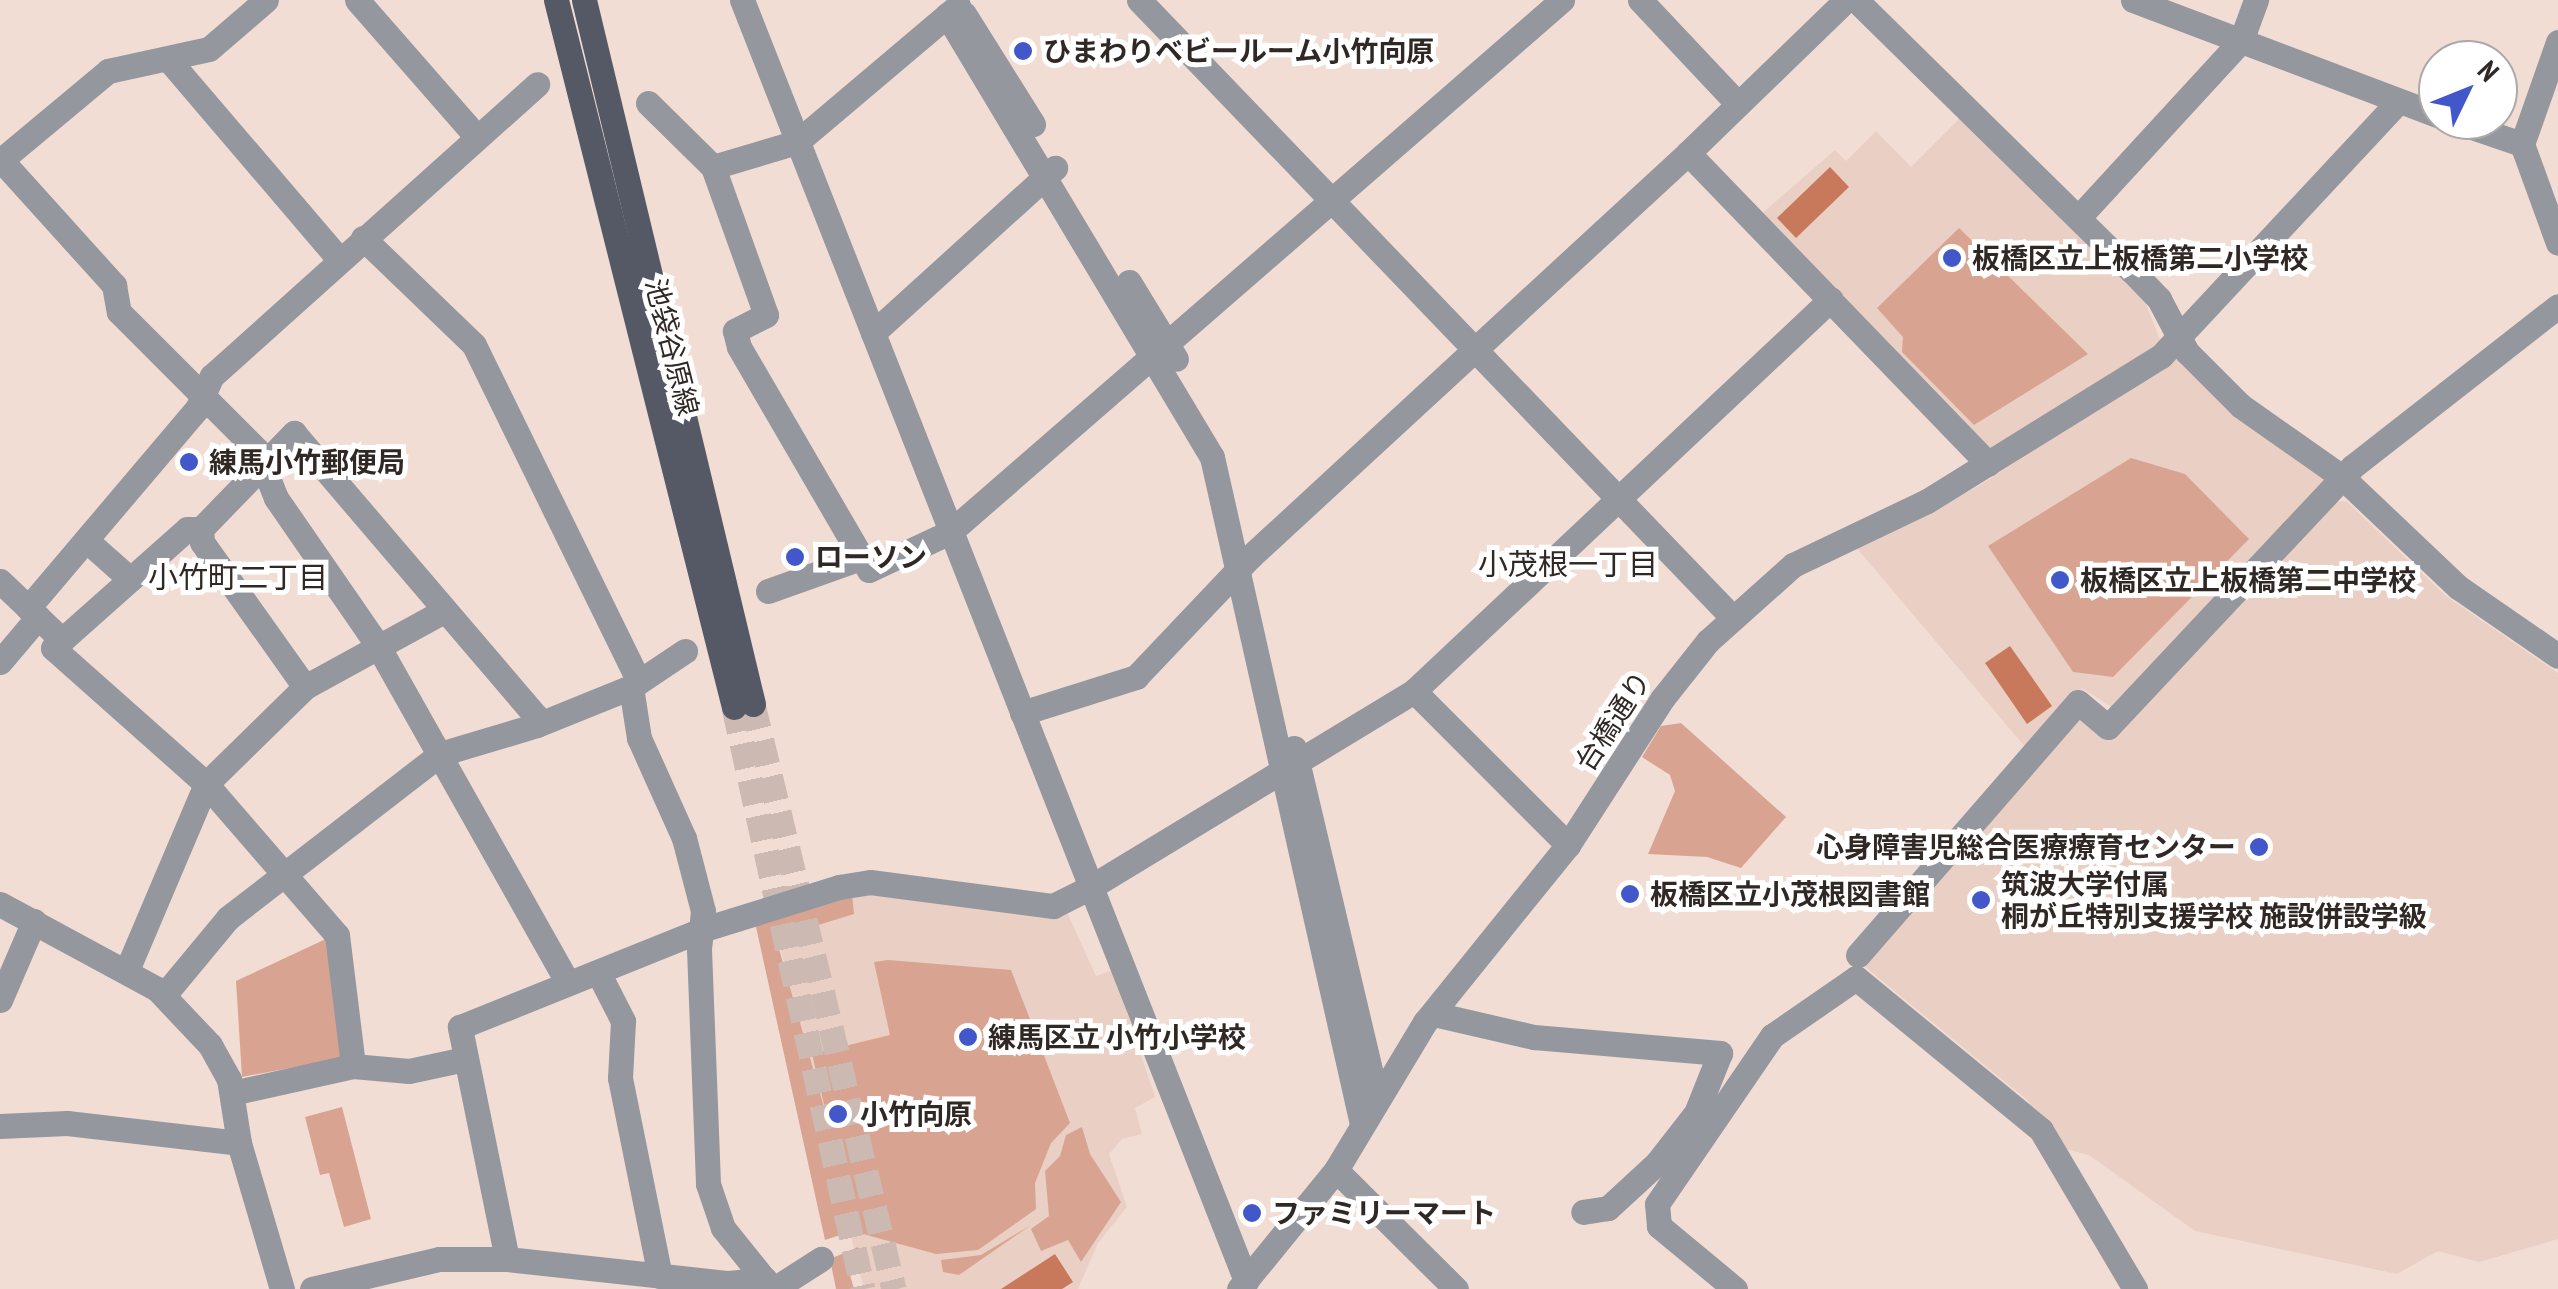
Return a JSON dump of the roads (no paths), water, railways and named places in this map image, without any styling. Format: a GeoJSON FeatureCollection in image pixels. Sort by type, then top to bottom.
{"type":"FeatureCollection","features":[{"type":"Feature","properties":{"kind":"main road","name":"池袋谷原線"},"geometry":{"type":"LineString","coordinates":[[556,0],[744,706],[584,0]]}},
{"type":"Feature","properties":{"kind":"street"},"geometry":{"type":"LineString","coordinates":[[266,0],[209,49],[108,71],[1,160],[114,285],[119,312],[204,394],[262,461],[276,498],[378,646],[568,983]]}},
{"type":"Feature","properties":{"kind":"street"},"geometry":{"type":"LineString","coordinates":[[358,0],[477,137]]}},
{"type":"Feature","properties":{"kind":"street"},"geometry":{"type":"LineString","coordinates":[[742,0],[1242,1285]]}},
{"type":"Feature","properties":{"kind":"street"},"geometry":{"type":"LineString","coordinates":[[1139,0],[1732,617]]}},
{"type":"Feature","properties":{"kind":"street"},"geometry":{"type":"LineString","coordinates":[[648,103],[713,166],[766,314],[735,331],[739,346],[858,558],[869,570],[950,532],[1562,0]]}},
{"type":"Feature","properties":{"kind":"street"},"geometry":{"type":"LineString","coordinates":[[1640,0],[1738,104]]}},
{"type":"Feature","properties":{"kind":"street"},"geometry":{"type":"LineString","coordinates":[[1022,712],[1136,678],[1245,563],[1688,153],[1846,0]]}},
{"type":"Feature","properties":{"kind":"street"},"geometry":{"type":"LineString","coordinates":[[1856,0],[2159,298],[2178,339],[2241,406],[2342,477],[2458,586],[2558,656]]}},
{"type":"Feature","properties":{"kind":"street"},"geometry":{"type":"LineString","coordinates":[[2132,0],[2418,109]]}},
{"type":"Feature","properties":{"kind":"street"},"geometry":{"type":"LineString","coordinates":[[2079,217],[2241,41],[2256,0]]}},
{"type":"Feature","properties":{"kind":"street"},"geometry":{"type":"LineString","coordinates":[[713,166],[797,142],[954,6],[1161,351],[1212,457],[1245,563],[1362,1124]]}},
{"type":"Feature","properties":{"kind":"street"},"geometry":{"type":"LineString","coordinates":[[2558,42],[2522,144],[2558,242]]}},
{"type":"Feature","properties":{"kind":"street"},"geometry":{"type":"LineString","coordinates":[[168,59],[338,259]]}},
{"type":"Feature","properties":{"kind":"street"},"geometry":{"type":"LineString","coordinates":[[0,662],[86,540],[204,394],[212,376],[537,84]]}},
{"type":"Feature","properties":{"kind":"street","name":"台橋通り"},"geometry":{"type":"LineString","coordinates":[[1242,1285],[1336,1170],[1434,1014],[1568,845],[1662,699],[1732,617],[1793,565],[1927,502],[2132,378],[2178,339],[2398,102]]}},
{"type":"Feature","properties":{"kind":"street"},"geometry":{"type":"LineString","coordinates":[[2510,140],[2522,144]]}},
{"type":"Feature","properties":{"kind":"street"},"geometry":{"type":"LineString","coordinates":[[1688,153],[1988,464]]}},
{"type":"Feature","properties":{"kind":"street"},"geometry":{"type":"LineString","coordinates":[[873,333],[1052,172]]}},
{"type":"Feature","properties":{"kind":"street"},"geometry":{"type":"LineString","coordinates":[[363,238],[474,346],[635,685],[639,738],[684,838],[704,912],[708,1184],[724,1228],[770,1286]]}},
{"type":"Feature","properties":{"kind":"street"},"geometry":{"type":"LineString","coordinates":[[507,1259],[460,1027],[702,930],[870,882],[1054,906],[1089,888],[1414,691],[1831,298]]}},
{"type":"Feature","properties":{"kind":"street"},"geometry":{"type":"LineString","coordinates":[[1858,955],[2078,702],[2108,727],[2342,477],[2558,306]]}},
{"type":"Feature","properties":{"kind":"street"},"geometry":{"type":"LineString","coordinates":[[305,687],[202,542],[202,529],[262,461],[285,438],[300,437],[442,612],[535,715],[537,725]]}},
{"type":"Feature","properties":{"kind":"street"},"geometry":{"type":"LineString","coordinates":[[202,529],[188,529],[53,648],[206,784],[287,872],[338,935],[353,1066]]}},
{"type":"Feature","properties":{"kind":"street"},"geometry":{"type":"LineString","coordinates":[[86,540],[130,580]]}},
{"type":"Feature","properties":{"kind":"street"},"geometry":{"type":"LineString","coordinates":[[768,592],[858,558]]}},
{"type":"Feature","properties":{"kind":"street"},"geometry":{"type":"LineString","coordinates":[[0,581],[62,640]]}},
{"type":"Feature","properties":{"kind":"street"},"geometry":{"type":"LineString","coordinates":[[127,970],[206,784],[305,687],[442,612]]}},
{"type":"Feature","properties":{"kind":"street"},"geometry":{"type":"LineString","coordinates":[[165,994],[218,927],[440,754],[537,725],[635,685],[684,651]]}},
{"type":"Feature","properties":{"kind":"street"},"geometry":{"type":"LineString","coordinates":[[1414,691],[1568,845]]}},
{"type":"Feature","properties":{"kind":"street"},"geometry":{"type":"LineString","coordinates":[[1290,767],[1377,1100]]}},
{"type":"Feature","properties":{"kind":"street"},"geometry":{"type":"LineString","coordinates":[[0,904],[165,994],[222,1061],[232,1093],[239,1142],[282,1289]]}},
{"type":"Feature","properties":{"kind":"street"},"geometry":{"type":"LineString","coordinates":[[0,1000],[34,920]]}},
{"type":"Feature","properties":{"kind":"street"},"geometry":{"type":"LineString","coordinates":[[599,974],[623,1020],[620,1078],[660,1276]]}},
{"type":"Feature","properties":{"kind":"street"},"geometry":{"type":"LineString","coordinates":[[1735,1289],[1659,1226],[1657,1204],[1772,1036],[1856,978],[2041,1130],[2135,1289]]}},
{"type":"Feature","properties":{"kind":"street"},"geometry":{"type":"LineString","coordinates":[[1434,1014],[1534,1037],[1720,1053],[1696,1113],[1676,1142],[1608,1208],[1582,1212]]}},
{"type":"Feature","properties":{"kind":"street"},"geometry":{"type":"LineString","coordinates":[[232,1093],[353,1066],[409,1071],[465,1060]]}},
{"type":"Feature","properties":{"kind":"street"},"geometry":{"type":"LineString","coordinates":[[0,1126],[67,1122],[239,1142]]}},
{"type":"Feature","properties":{"kind":"street"},"geometry":{"type":"LineString","coordinates":[[1336,1170],[1456,1289]]}},
{"type":"Feature","properties":{"kind":"street"},"geometry":{"type":"LineString","coordinates":[[312,1289],[425,1260],[507,1259],[770,1286],[821,1259]]}},
{"type":"Feature","properties":{"kind":"tunnel"},"geometry":{"type":"LineString","coordinates":[[753,704],[894,1289]]}},
{"type":"Feature","properties":{"kind":"tunnel"},"geometry":{"type":"LineString","coordinates":[[734,707],[863,1289]]}},
{"type":"Feature","properties":{"kind":"place","name":"ひまわりベビールーム小竹向原"},"geometry":{"type":"Point","coordinates":[1023,51]}},
{"type":"Feature","properties":{"kind":"place","name":"板橋区立上板橋第二小学校"},"geometry":{"type":"Point","coordinates":[1952,258]}},
{"type":"Feature","properties":{"kind":"place","name":"練馬小竹郵便局"},"geometry":{"type":"Point","coordinates":[189,462]}},
{"type":"Feature","properties":{"kind":"place","name":"ローソン"},"geometry":{"type":"Point","coordinates":[795,557]}},
{"type":"Feature","properties":{"kind":"place","name":"板橋区立上板橋第二中学校"},"geometry":{"type":"Point","coordinates":[2060,580]}},
{"type":"Feature","properties":{"kind":"place","name":"心身障害児総合医療療育センター"},"geometry":{"type":"Point","coordinates":[2259,847]}},
{"type":"Feature","properties":{"kind":"place","name":"板橋区立小茂根図書館"},"geometry":{"type":"Point","coordinates":[1630,894]}},
{"type":"Feature","properties":{"kind":"place","name":"筑波大学付属 桐が丘特別支援学校 施設併設学級"},"geometry":{"type":"Point","coordinates":[1981,900]}},
{"type":"Feature","properties":{"kind":"place","name":"練馬区立 小竹小学校"},"geometry":{"type":"Point","coordinates":[968,1037]}},
{"type":"Feature","properties":{"kind":"place","name":"小竹向原"},"geometry":{"type":"Point","coordinates":[838,1114]}},
{"type":"Feature","properties":{"kind":"place","name":"ファミリーマート"},"geometry":{"type":"Point","coordinates":[1252,1213]}},
{"type":"Feature","properties":{"kind":"district","name":"小茂根一丁目"},"geometry":{"type":"Point","coordinates":[1568,564]}},
{"type":"Feature","properties":{"kind":"district","name":"小竹町二丁目"},"geometry":{"type":"Point","coordinates":[238,577]}}]}
